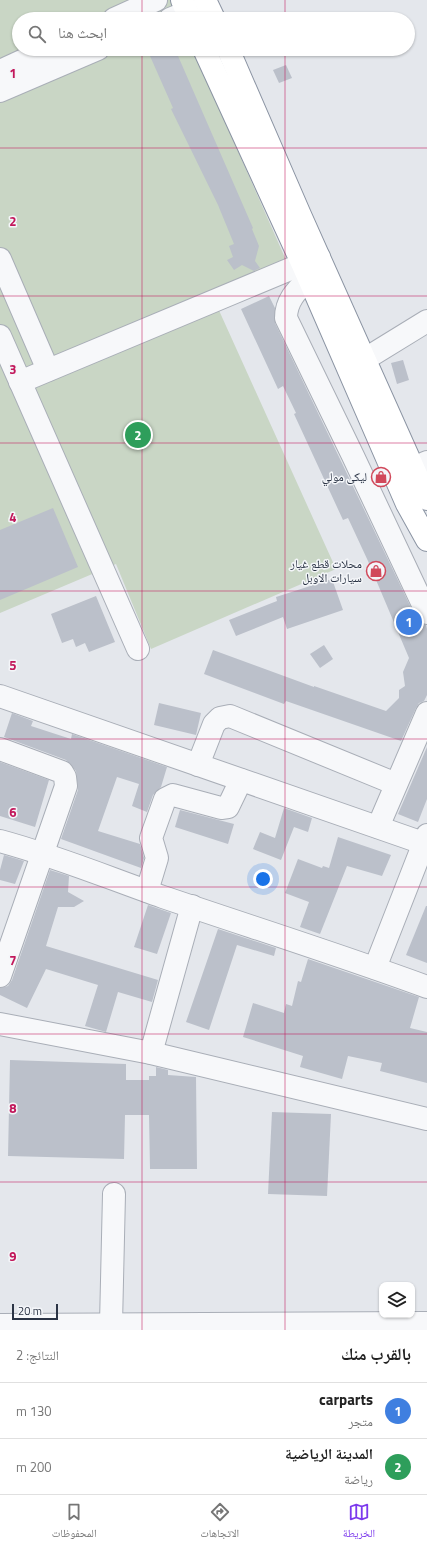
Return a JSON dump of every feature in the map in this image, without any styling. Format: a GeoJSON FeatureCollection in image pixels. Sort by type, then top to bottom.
{"type":"FeatureCollection","features":[{"type":"Feature","properties":{"kind":"highway"},"geometry":{"type":"LineString","coordinates":[[207,56],[356,365],[407,504],[427,540]]}},
{"type":"Feature","properties":{"kind":"highway"},"geometry":{"type":"LineString","coordinates":[[231,56],[310,267]]}},
{"type":"Feature","properties":{"kind":"highway"},"geometry":{"type":"LineString","coordinates":[[356,365],[420,465],[427,499]]}},
{"type":"Feature","properties":{"kind":"street"},"geometry":{"type":"LineString","coordinates":[[129,12],[156,0]]}},
{"type":"Feature","properties":{"kind":"street"},"geometry":{"type":"LineString","coordinates":[[0,71],[33,56]]}},
{"type":"Feature","properties":{"kind":"street"},"geometry":{"type":"LineString","coordinates":[[0,91],[82,56]]}},
{"type":"Feature","properties":{"kind":"street"},"geometry":{"type":"LineString","coordinates":[[0,259],[48,370]]}},
{"type":"Feature","properties":{"kind":"street"},"geometry":{"type":"LineString","coordinates":[[20,382],[310,267]]}},
{"type":"Feature","properties":{"kind":"street"},"geometry":{"type":"LineString","coordinates":[[310,267],[286,307],[286,318],[425,603]]}},
{"type":"Feature","properties":{"kind":"street"},"geometry":{"type":"LineString","coordinates":[[356,365],[427,321]]}},
{"type":"Feature","properties":{"kind":"street"},"geometry":{"type":"LineString","coordinates":[[0,336],[138,649]]}},
{"type":"Feature","properties":{"kind":"street"},"geometry":{"type":"LineString","coordinates":[[0,696],[198,766],[378,827],[425,839],[375,968]]}},
{"type":"Feature","properties":{"kind":"street"},"geometry":{"type":"LineString","coordinates":[[378,827],[427,713]]}},
{"type":"Feature","properties":{"kind":"street"},"geometry":{"type":"LineString","coordinates":[[198,766],[214,724],[220,718],[230,716],[396,784]]}},
{"type":"Feature","properties":{"kind":"street"},"geometry":{"type":"LineString","coordinates":[[0,749],[62,772],[65,777],[66,786],[0,976]]}},
{"type":"Feature","properties":{"kind":"street"},"geometry":{"type":"LineString","coordinates":[[147,891],[157,858],[151,838],[165,799],[173,794],[221,808],[228,807],[241,780]]}},
{"type":"Feature","properties":{"kind":"street"},"geometry":{"type":"LineString","coordinates":[[0,841],[43,853],[147,891],[427,987]]}},
{"type":"Feature","properties":{"kind":"street"},"geometry":{"type":"LineString","coordinates":[[151,1054],[192,906]]}},
{"type":"Feature","properties":{"kind":"street"},"geometry":{"type":"LineString","coordinates":[[0,1024],[151,1054],[427,1119]]}},
{"type":"Feature","properties":{"kind":"street"},"geometry":{"type":"LineString","coordinates":[[111,1324],[114,1194]]}},
{"type":"Feature","properties":{"kind":"street"},"geometry":{"type":"LineString","coordinates":[[0,1324],[111,1324],[184,1327],[427,1323]]}},
{"type":"Feature","properties":{"kind":"green space"},"geometry":{"type":"Polygon","coordinates":[[[0,0],[171,0],[177,12],[12,12],[12,56],[196,56],[293,276],[217,306],[336,569],[151,649],[116,564],[0,613],[0,0]]]}},
{"type":"Feature","properties":{"kind":"building"},"geometry":{"type":"Polygon","coordinates":[[[150,56],[178,56],[253,228],[252,229],[259,246],[255,261],[260,268],[254,271],[242,265],[234,270],[227,260],[233,257],[229,246],[234,244],[218,205],[171,109],[173,108],[150,56]]]}},
{"type":"Feature","properties":{"kind":"building"},"geometry":{"type":"Polygon","coordinates":[[[286,65],[292,78],[279,83],[273,70],[286,65]]]}},
{"type":"Feature","properties":{"kind":"building"},"geometry":{"type":"Polygon","coordinates":[[[269,296],[275,308],[275,323],[416,618],[420,623],[426,625],[427,695],[424,701],[419,703],[416,708],[401,741],[286,701],[284,704],[204,674],[213,650],[314,687],[386,711],[399,698],[399,690],[405,686],[403,672],[409,658],[368,561],[348,518],[343,520],[294,414],[296,413],[283,386],[278,389],[241,309],[269,296]]]}},
{"type":"Feature","properties":{"kind":"building"},"geometry":{"type":"Polygon","coordinates":[[[403,360],[409,380],[397,384],[391,363],[403,360]]]}},
{"type":"Feature","properties":{"kind":"building"},"geometry":{"type":"Polygon","coordinates":[[[53,508],[78,567],[0,600],[0,530],[53,508]]]}},
{"type":"Feature","properties":{"kind":"building"},"geometry":{"type":"Polygon","coordinates":[[[332,579],[343,610],[287,629],[283,617],[236,636],[229,620],[277,601],[276,597],[332,579]]]}},
{"type":"Feature","properties":{"kind":"building"},"geometry":{"type":"Polygon","coordinates":[[[96,596],[115,642],[89,652],[85,643],[76,647],[73,639],[62,643],[51,614],[96,596]]]}},
{"type":"Feature","properties":{"kind":"building"},"geometry":{"type":"Polygon","coordinates":[[[324,645],[333,659],[320,668],[310,654],[324,645]]]}},
{"type":"Feature","properties":{"kind":"building"},"geometry":{"type":"Polygon","coordinates":[[[159,703],[201,713],[196,735],[154,725],[159,703]]]}},
{"type":"Feature","properties":{"kind":"building"},"geometry":{"type":"Polygon","coordinates":[[[12,713],[33,721],[31,726],[71,739],[72,734],[167,767],[161,787],[153,795],[147,812],[132,806],[139,784],[117,777],[98,831],[140,844],[144,858],[141,868],[61,839],[78,790],[76,771],[66,760],[4,737],[12,713]]]}},
{"type":"Feature","properties":{"kind":"building"},"geometry":{"type":"Polygon","coordinates":[[[427,747],[427,799],[418,822],[398,814],[427,747]]]}},
{"type":"Feature","properties":{"kind":"building"},"geometry":{"type":"Polygon","coordinates":[[[0,762],[49,780],[35,827],[0,816],[0,762]]]}},
{"type":"Feature","properties":{"kind":"building"},"geometry":{"type":"Polygon","coordinates":[[[284,808],[312,818],[308,832],[294,827],[281,860],[253,849],[260,832],[275,838],[284,808]]]}},
{"type":"Feature","properties":{"kind":"building"},"geometry":{"type":"Polygon","coordinates":[[[180,810],[234,824],[228,844],[175,827],[180,810]]]}},
{"type":"Feature","properties":{"kind":"building"},"geometry":{"type":"Polygon","coordinates":[[[338,837],[391,855],[382,876],[347,866],[320,934],[300,927],[309,902],[285,893],[298,859],[322,868],[323,866],[329,868],[338,837]]]}},
{"type":"Feature","properties":{"kind":"building"},"geometry":{"type":"Polygon","coordinates":[[[4,855],[24,861],[15,884],[0,880],[0,870],[4,855]]]}},
{"type":"Feature","properties":{"kind":"building"},"geometry":{"type":"Polygon","coordinates":[[[50,870],[69,876],[68,892],[84,901],[74,907],[58,907],[46,946],[158,980],[152,1002],[118,992],[106,1032],[85,1026],[98,985],[46,969],[27,1008],[0,995],[0,988],[8,986],[12,980],[50,870]]]}},
{"type":"Feature","properties":{"kind":"building"},"geometry":{"type":"Polygon","coordinates":[[[148,905],[171,913],[157,954],[134,947],[148,905]]]}},
{"type":"Feature","properties":{"kind":"building"},"geometry":{"type":"Polygon","coordinates":[[[427,906],[427,963],[406,955],[427,906]]]}},
{"type":"Feature","properties":{"kind":"building"},"geometry":{"type":"Polygon","coordinates":[[[218,929],[276,948],[274,956],[237,945],[209,1030],[186,1022],[218,929]]]}},
{"type":"Feature","properties":{"kind":"building"},"geometry":{"type":"Polygon","coordinates":[[[308,959],[419,997],[410,1028],[427,1032],[427,1083],[380,1071],[382,1063],[348,1056],[342,1079],[300,1067],[303,1056],[243,1037],[253,1003],[284,1013],[286,1004],[292,1006],[298,981],[301,982],[308,959]]]}},
{"type":"Feature","properties":{"kind":"building"},"geometry":{"type":"Polygon","coordinates":[[[10,1060],[126,1064],[126,1080],[149,1080],[149,1076],[156,1076],[156,1067],[168,1070],[168,1075],[196,1077],[197,1169],[150,1169],[149,1115],[125,1115],[124,1159],[8,1156],[10,1060]]]}},
{"type":"Feature","properties":{"kind":"building"},"geometry":{"type":"Polygon","coordinates":[[[272,1112],[331,1114],[327,1196],[268,1194],[272,1112]]]}},
{"type":"Feature","properties":{"kind":"place","name":"المدينة الرياضية"},"geometry":{"type":"Point","coordinates":[138,435]}},
{"type":"Feature","properties":{"kind":"place","name":"ليكى مولي"},"geometry":{"type":"Point","coordinates":[381,477]}},
{"type":"Feature","properties":{"kind":"place","name":"محلات قطع غيار سيارات الاوبل"},"geometry":{"type":"Point","coordinates":[376,571]}},
{"type":"Feature","properties":{"kind":"place","name":"carparts"},"geometry":{"type":"Point","coordinates":[409,622]}}]}
